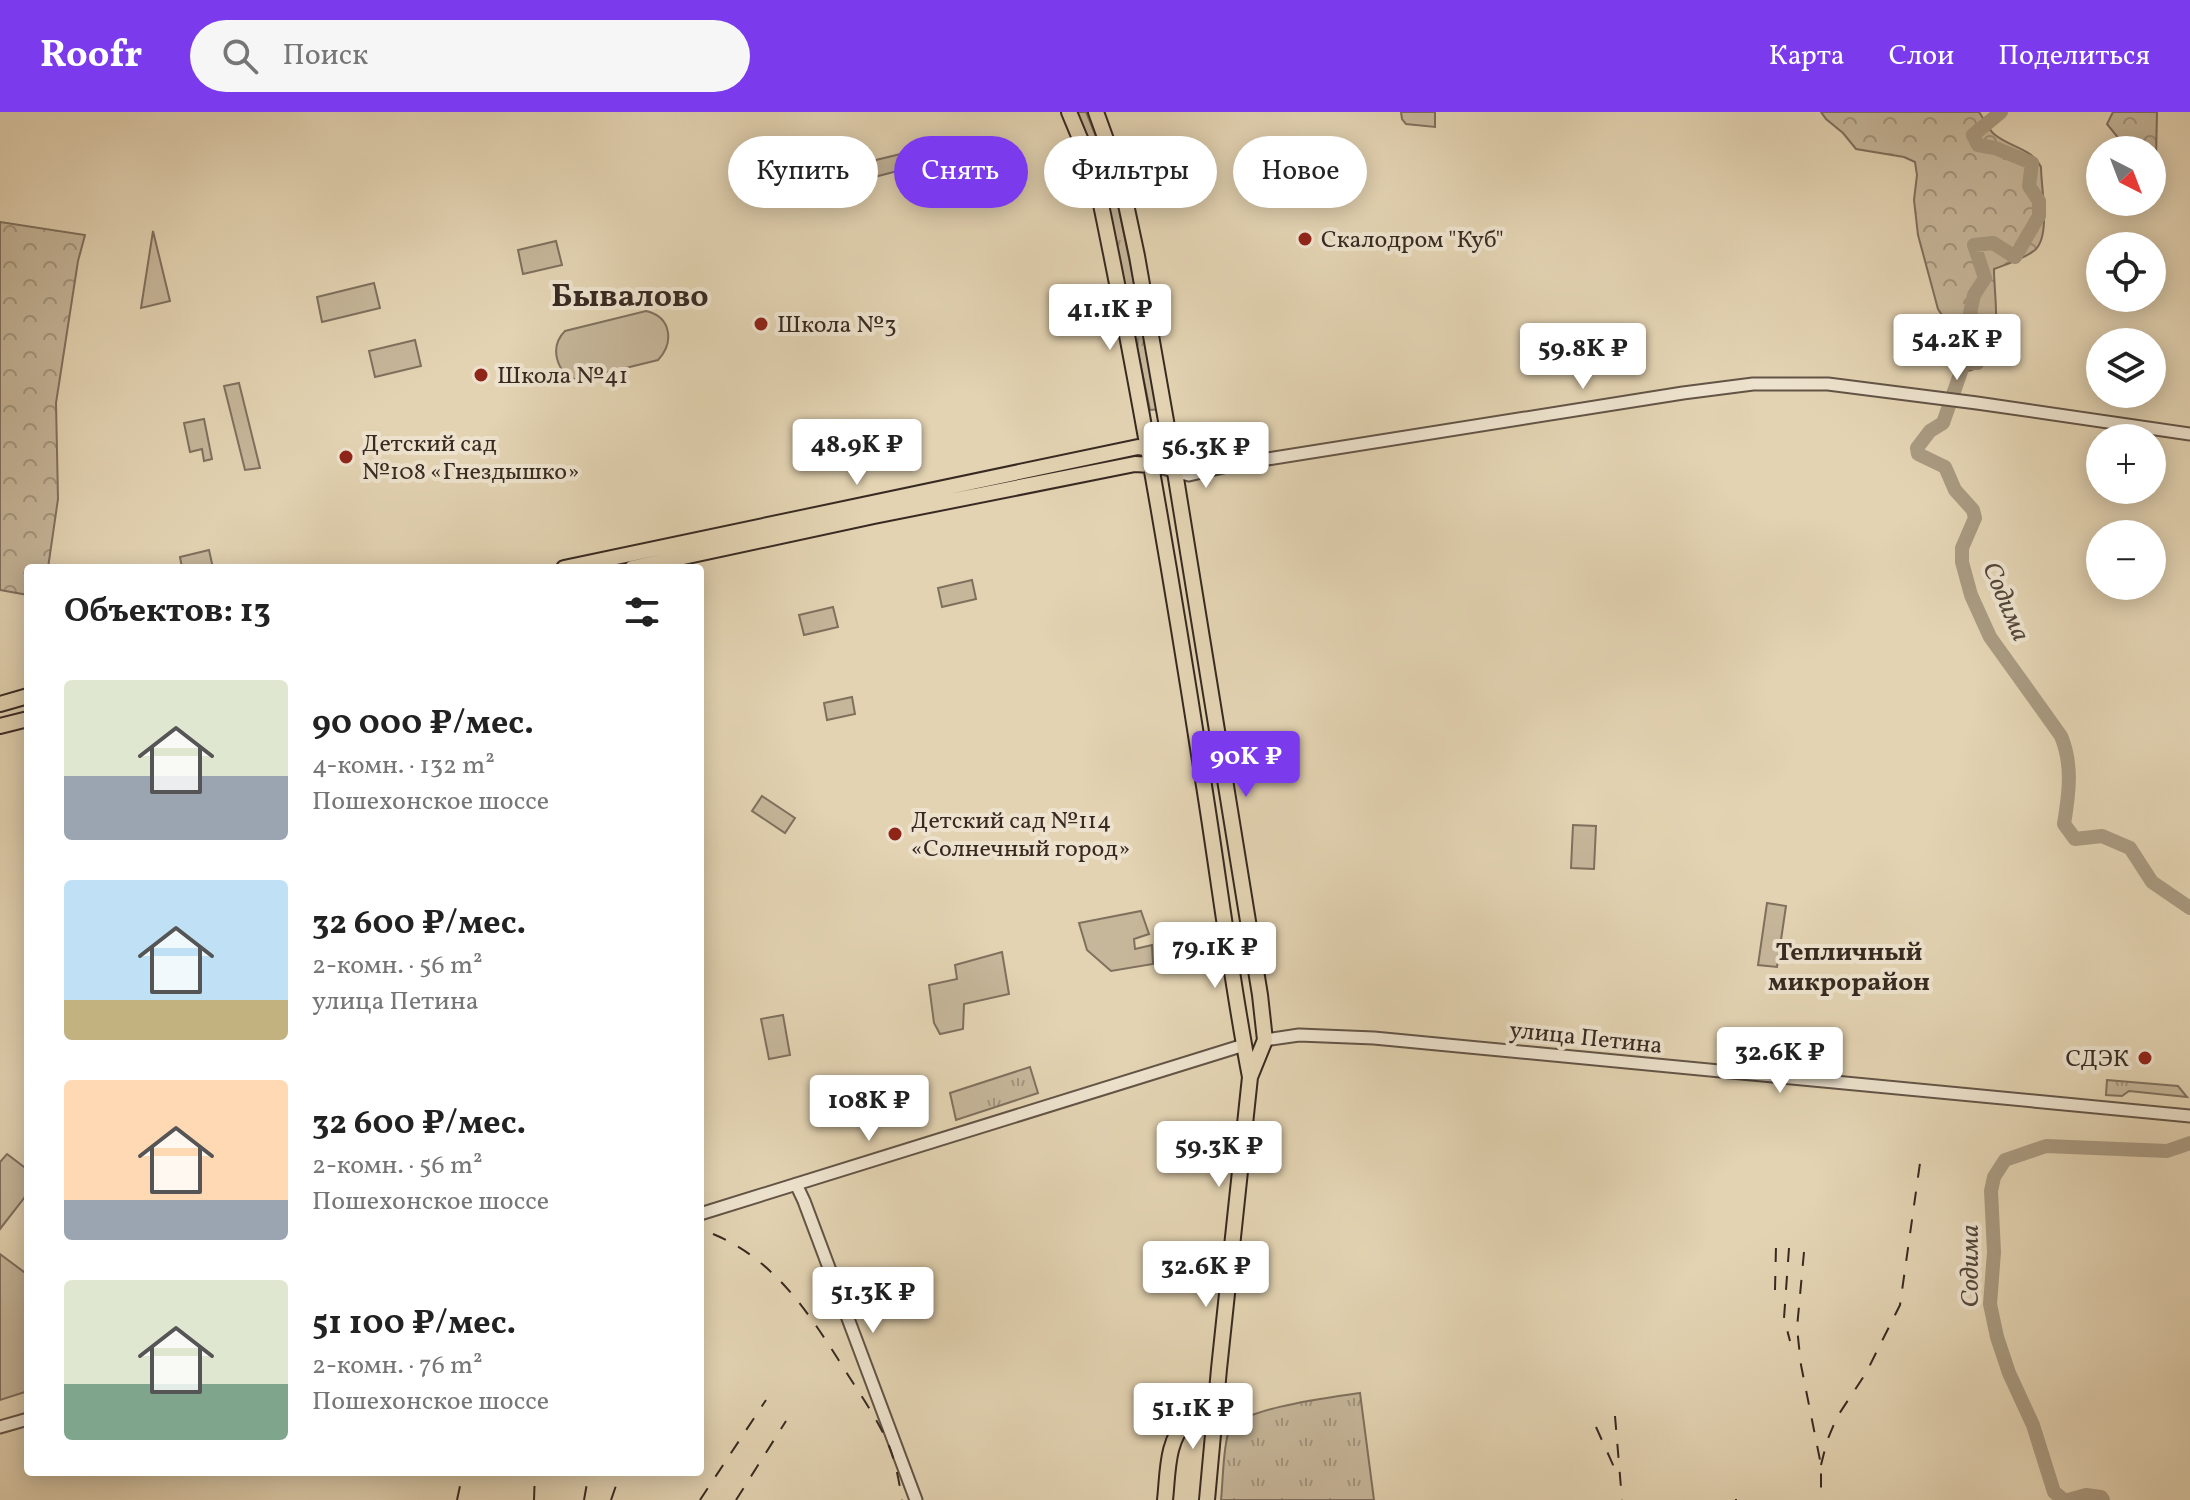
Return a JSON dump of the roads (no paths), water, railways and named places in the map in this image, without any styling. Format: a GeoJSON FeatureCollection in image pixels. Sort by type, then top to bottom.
{"type":"FeatureCollection","features":[{"type":"Feature","properties":{"kind":"main road"},"geometry":{"type":"LineString","coordinates":[[1069,112],[1098,190],[1142,416],[1250,1077]]}},
{"type":"Feature","properties":{"kind":"main road"},"geometry":{"type":"LineString","coordinates":[[1096,112],[1121,181],[1137,256],[1173,456],[1265,1040],[1250,1077],[1207,1500]]}},
{"type":"Feature","properties":{"kind":"main road"},"geometry":{"type":"LineString","coordinates":[[1142,416],[1154,424],[1165,413]]}},
{"type":"Feature","properties":{"kind":"main road"},"geometry":{"type":"LineString","coordinates":[[649,564],[1138,447],[1148,449]]}},
{"type":"Feature","properties":{"kind":"main road"},"geometry":{"type":"LineString","coordinates":[[585,564],[946,494],[1135,464],[1151,465]]}},
{"type":"Feature","properties":{"kind":"main road"},"geometry":{"type":"LineString","coordinates":[[1159,514],[1164,506],[1170,504],[1181,510]]}},
{"type":"Feature","properties":{"kind":"main road"},"geometry":{"type":"LineString","coordinates":[[0,704],[24,697]]}},
{"type":"Feature","properties":{"kind":"main road"},"geometry":{"type":"LineString","coordinates":[[0,726],[24,720]]}},
{"type":"Feature","properties":{"kind":"main road"},"geometry":{"type":"LineString","coordinates":[[1219,882],[1240,878]]}},
{"type":"Feature","properties":{"kind":"main road"},"geometry":{"type":"LineString","coordinates":[[1244,1045],[1265,1040]]}},
{"type":"Feature","properties":{"kind":"main road"},"geometry":{"type":"LineString","coordinates":[[1165,1500],[1176,1435],[1189,1420],[1216,1407]]}},
{"type":"Feature","properties":{"kind":"street"},"geometry":{"type":"LineString","coordinates":[[1151,465],[1197,474],[1236,464],[1753,384],[1828,384],[2190,434]]}},
{"type":"Feature","properties":{"kind":"street"},"geometry":{"type":"LineString","coordinates":[[1148,449],[1173,456],[1236,464]]}},
{"type":"Feature","properties":{"kind":"street","name":"улица Петина"},"geometry":{"type":"LineString","coordinates":[[1265,1040],[1299,1035],[1374,1038],[2190,1116]]}},
{"type":"Feature","properties":{"kind":"street"},"geometry":{"type":"LineString","coordinates":[[704,1213],[1244,1045]]}},
{"type":"Feature","properties":{"kind":"street"},"geometry":{"type":"LineString","coordinates":[[796,1184],[916,1500]]}},
{"type":"Feature","properties":{"kind":"street"},"geometry":{"type":"LineString","coordinates":[[0,1427],[24,1420]]}},
{"type":"Feature","properties":{"kind":"waterway","name":"Содима"},"geometry":{"type":"LineString","coordinates":[[2001,112],[1973,135],[1978,145],[1995,148],[2032,163],[2029,186],[2039,201],[2039,216],[2015,257],[1993,243],[1974,245],[1985,278],[1974,295],[1970,313],[1982,339],[1977,363],[1964,363],[1943,423],[1930,431],[1917,448],[1918,454],[1945,467],[1955,490],[1973,510],[1975,518],[1962,548],[1962,562],[1971,595],[1990,637],[2061,736],[2069,769],[2064,824],[2075,839],[2102,836],[2130,848],[2152,882],[2190,908]]}},
{"type":"Feature","properties":{"kind":"waterway","name":"Содима"},"geometry":{"type":"LineString","coordinates":[[2064,1500],[2054,1492],[2033,1425],[2009,1373],[1997,1337],[1990,1304],[1994,1252],[1991,1191],[1994,1177],[2005,1160],[2046,1146],[2167,1151],[2190,1143]]}},
{"type":"Feature","properties":{"kind":"waterway","name":"Содима"},"geometry":{"type":"LineString","coordinates":[[2068,1500],[2086,1495],[2103,1500]]}},
{"type":"Feature","properties":{"kind":"railway"},"geometry":{"type":"LineString","coordinates":[[1821,1465],[1837,1417],[1866,1373],[1900,1305],[1920,1163]]}},
{"type":"Feature","properties":{"kind":"railway"},"geometry":{"type":"LineString","coordinates":[[713,1234],[735,1245],[772,1273],[817,1327],[882,1431],[890,1448],[902,1500]]}},
{"type":"Feature","properties":{"kind":"railway"},"geometry":{"type":"LineString","coordinates":[[1775,1290],[1776,1246]]}},
{"type":"Feature","properties":{"kind":"railway"},"geometry":{"type":"LineString","coordinates":[[1789,1248],[1784,1318],[1790,1341]]}},
{"type":"Feature","properties":{"kind":"railway"},"geometry":{"type":"LineString","coordinates":[[1804,1252],[1797,1328],[1801,1365],[1821,1465],[1821,1500]]}},
{"type":"Feature","properties":{"kind":"railway"},"geometry":{"type":"LineString","coordinates":[[700,1500],[766,1400]]}},
{"type":"Feature","properties":{"kind":"railway"},"geometry":{"type":"LineString","coordinates":[[1615,1416],[1622,1500]]}},
{"type":"Feature","properties":{"kind":"railway"},"geometry":{"type":"LineString","coordinates":[[736,1500],[786,1421]]}},
{"type":"Feature","properties":{"kind":"railway"},"geometry":{"type":"LineString","coordinates":[[1596,1427],[1614,1467]]}},
{"type":"Feature","properties":{"kind":"railway"},"geometry":{"type":"LineString","coordinates":[[457,1500],[462,1476]]}},
{"type":"Feature","properties":{"kind":"railway"},"geometry":{"type":"LineString","coordinates":[[534,1500],[535,1476]]}},
{"type":"Feature","properties":{"kind":"railway"},"geometry":{"type":"LineString","coordinates":[[584,1500],[588,1476]]}},
{"type":"Feature","properties":{"kind":"railway"},"geometry":{"type":"LineString","coordinates":[[611,1500],[618,1480]]}},
{"type":"Feature","properties":{"kind":"place","name":"Скалодром \"Куб\""},"geometry":{"type":"Point","coordinates":[1305,239]}},
{"type":"Feature","properties":{"kind":"place","name":"Школа №3"},"geometry":{"type":"Point","coordinates":[761,324]}},
{"type":"Feature","properties":{"kind":"place","name":"Школа №41"},"geometry":{"type":"Point","coordinates":[481,375]}},
{"type":"Feature","properties":{"kind":"place","name":"Детский сад №108 «Гнездышко»"},"geometry":{"type":"Point","coordinates":[346,457]}},
{"type":"Feature","properties":{"kind":"place","name":"Детский сад №114 «Солнечный город»"},"geometry":{"type":"Point","coordinates":[895,834]}},
{"type":"Feature","properties":{"kind":"place","name":"СДЭК"},"geometry":{"type":"Point","coordinates":[2145,1058]}},
{"type":"Feature","properties":{"kind":"district","name":"Бывалово"},"geometry":{"type":"Point","coordinates":[630,295]}},
{"type":"Feature","properties":{"kind":"district","name":"Тепличный микрорайон"},"geometry":{"type":"Point","coordinates":[1849,966]}}]}
